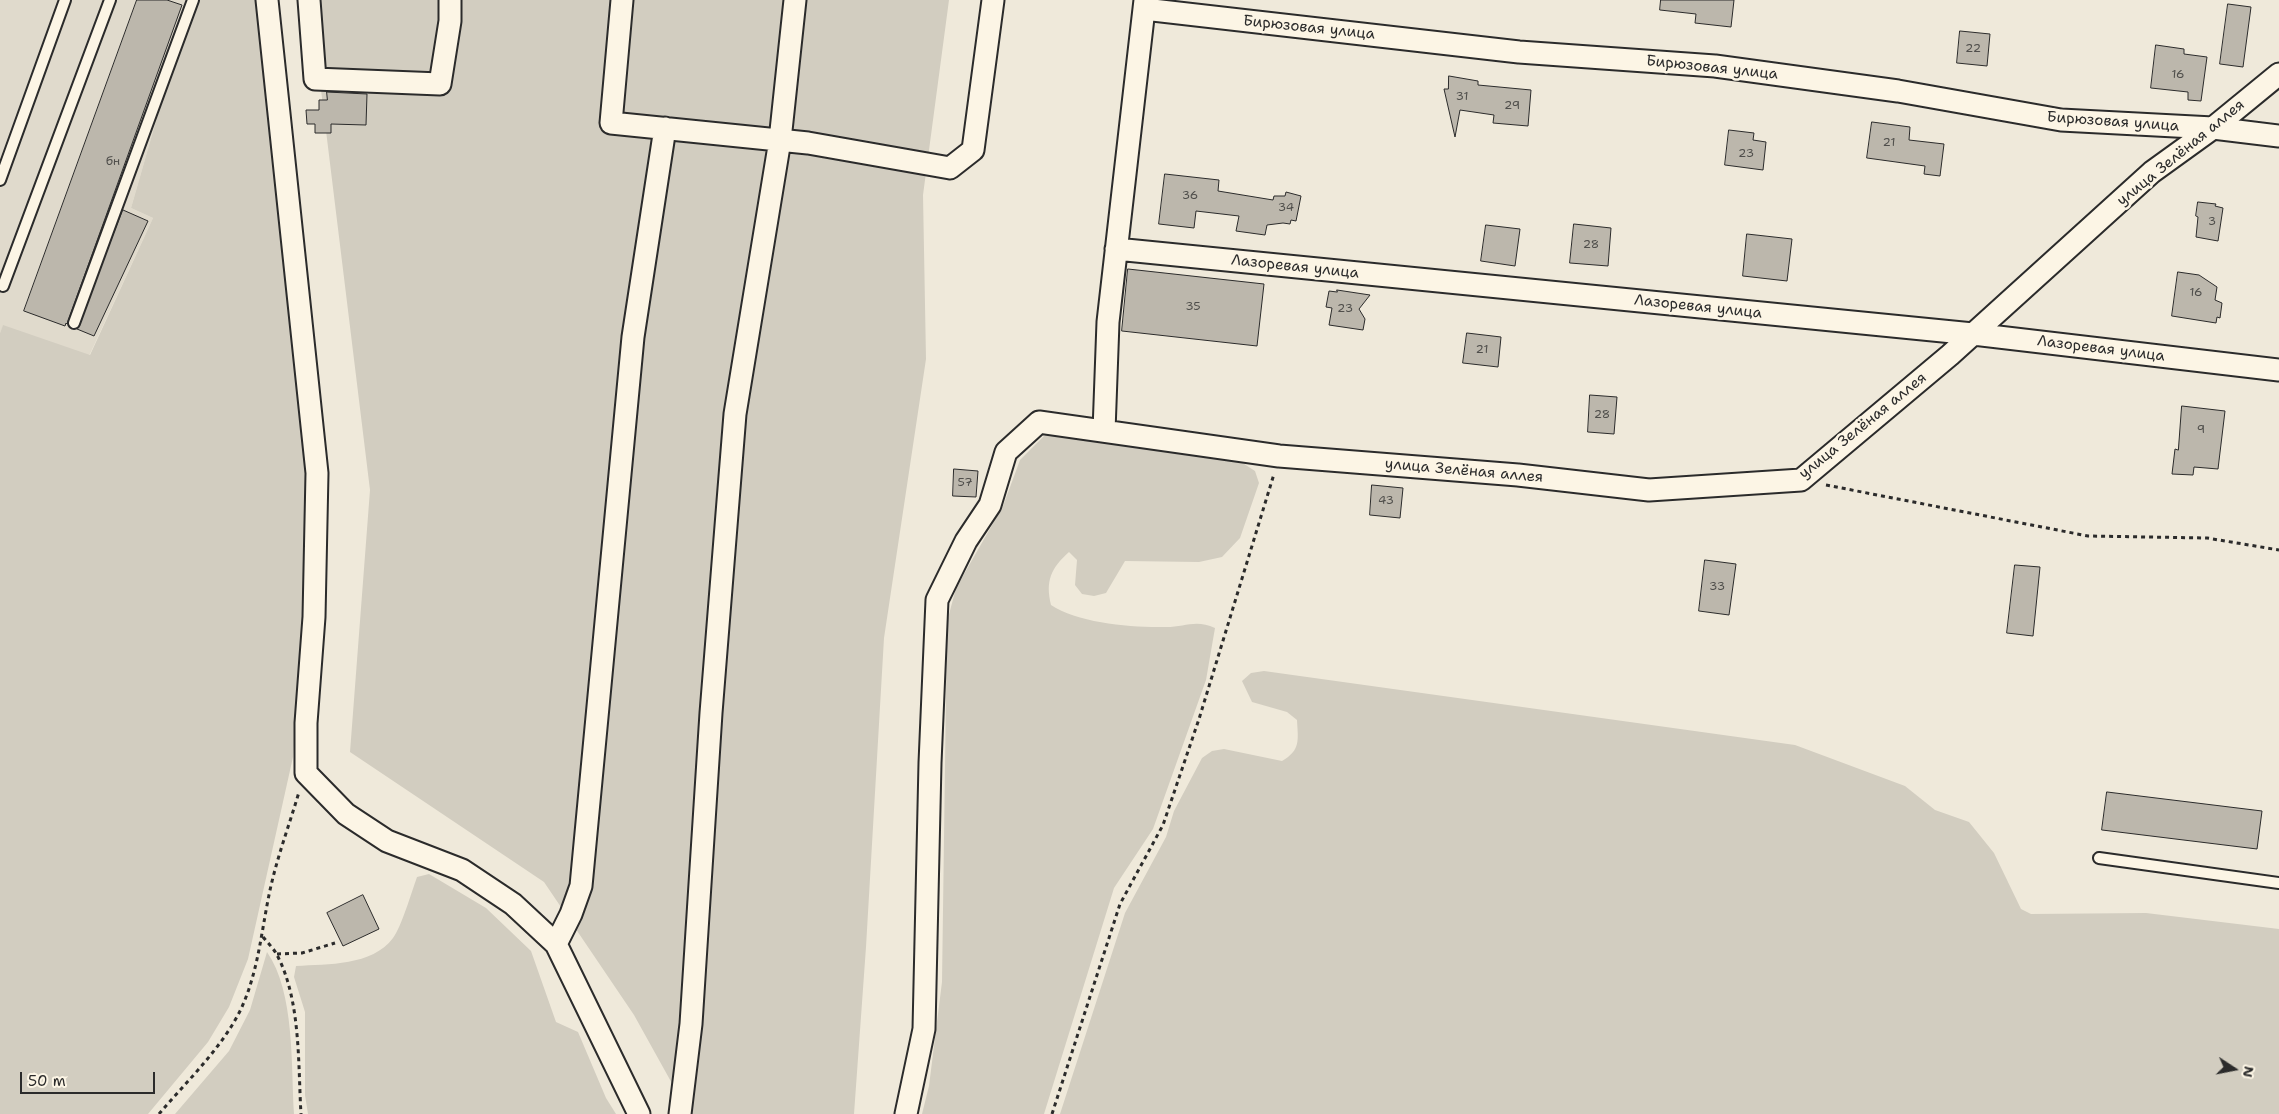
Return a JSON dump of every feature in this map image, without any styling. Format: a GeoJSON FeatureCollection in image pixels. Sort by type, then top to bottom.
{"type":"FeatureCollection","features":[{"type":"Feature","properties":{"kind":"street"},"geometry":{"type":"LineString","coordinates":[[267,0],[316,472],[314,617],[306,723],[306,773],[346,814],[387,841],[462,870],[513,904],[556,944],[638,1114]]}},
{"type":"Feature","properties":{"kind":"street"},"geometry":{"type":"LineString","coordinates":[[308,0],[315,79],[440,84],[450,21],[450,0]]}},
{"type":"Feature","properties":{"kind":"street"},"geometry":{"type":"LineString","coordinates":[[622,0],[611,123],[780,140],[950,168],[973,150],[993,0]]}},
{"type":"Feature","properties":{"kind":"street"},"geometry":{"type":"LineString","coordinates":[[680,1114],[691,1024],[711,713],[735,414],[780,140],[795,0]]}},
{"type":"Feature","properties":{"kind":"street"},"geometry":{"type":"LineString","coordinates":[[1104,431],[1108,322],[1145,5]]}},
{"type":"Feature","properties":{"kind":"street","name":"Бирюзовая улица"},"geometry":{"type":"LineString","coordinates":[[1145,5],[1519,52],[1714,66],[1898,91],[2061,120],[2213,128],[2279,136]]}},
{"type":"Feature","properties":{"kind":"street","name":"улица Зелёная аллея"},"geometry":{"type":"LineString","coordinates":[[906,1114],[924,1029],[930,763],[937,600],[966,541],[990,505],[1006,452],[1039,422],[1279,456],[1518,475],[1649,490],[1801,480],[1973,334],[2152,172],[2213,128],[2279,74]]}},
{"type":"Feature","properties":{"kind":"street"},"geometry":{"type":"LineString","coordinates":[[556,944],[571,914],[581,886],[633,337],[665,128]]}},
{"type":"Feature","properties":{"kind":"street","name":"Лазоревая улица"},"geometry":{"type":"LineString","coordinates":[[1116,249],[1973,334],[2279,370]]}},
{"type":"Feature","properties":{"kind":"lane"},"geometry":{"type":"LineString","coordinates":[[0,180],[65,0]]}},
{"type":"Feature","properties":{"kind":"lane"},"geometry":{"type":"LineString","coordinates":[[4,286],[110,0]]}},
{"type":"Feature","properties":{"kind":"lane"},"geometry":{"type":"LineString","coordinates":[[74,323],[170,57],[193,0]]}},
{"type":"Feature","properties":{"kind":"lane"},"geometry":{"type":"LineString","coordinates":[[2098,858],[2279,883]]}},
{"type":"Feature","properties":{"kind":"path"},"geometry":{"type":"LineString","coordinates":[[1052,1114],[1120,904],[1163,825],[1199,719],[1279,456]]}},
{"type":"Feature","properties":{"kind":"path"},"geometry":{"type":"LineString","coordinates":[[1801,480],[2088,536],[2207,538],[2279,550]]}},
{"type":"Feature","properties":{"kind":"path"},"geometry":{"type":"LineString","coordinates":[[159,1114],[216,1048],[240,1010],[253,979],[269,894],[306,773]]}},
{"type":"Feature","properties":{"kind":"path"},"geometry":{"type":"LineString","coordinates":[[262,937],[277,954],[288,982],[294,1014],[301,1114]]}},
{"type":"Feature","properties":{"kind":"path"},"geometry":{"type":"LineString","coordinates":[[277,954],[302,953],[335,943]]}},
{"type":"Feature","properties":{"kind":"shaded area"},"geometry":{"type":"Polygon","coordinates":[[[0,0],[196,0],[162,100],[131,208],[153,218],[89,356],[3,326],[0,333],[0,0]]]}},
{"type":"Feature","properties":{"kind":"shaded area"},"geometry":{"type":"Polygon","coordinates":[[[196,0],[258,0],[308,473],[303,573],[302,649],[293,757],[248,959],[229,1007],[208,1042],[148,1114],[0,1114],[0,333],[3,325],[90,355],[153,218],[131,208],[162,100],[196,0]]]}},
{"type":"Feature","properties":{"kind":"shaded area"},"geometry":{"type":"Polygon","coordinates":[[[310,0],[949,0],[923,195],[926,359],[884,638],[854,1114],[689,1114],[634,1015],[544,882],[350,752],[370,490],[310,0]]]}},
{"type":"Feature","properties":{"kind":"shaded area"},"geometry":{"type":"Polygon","coordinates":[[[1092,432],[1235,458],[1255,471],[1259,483],[1240,538],[1222,557],[1199,562],[1125,561],[1106,593],[1094,596],[1082,594],[1075,585],[1077,560],[1069,552],[1054,569],[1049,582],[1049,596],[1051,605],[1062,611],[1091,620],[1138,627],[1173,627],[1202,624],[1215,628],[1206,680],[1153,829],[1114,888],[1044,1114],[922,1114],[929,1086],[942,982],[947,622],[956,588],[1003,506],[1020,460],[1045,435],[1092,432]]]}},
{"type":"Feature","properties":{"kind":"shaded area"},"geometry":{"type":"Polygon","coordinates":[[[1264,671],[1795,745],[1905,786],[1935,810],[1969,822],[1994,853],[2021,909],[2031,914],[2146,913],[2279,929],[2279,1114],[1060,1114],[1125,913],[1166,837],[1174,811],[1202,758],[1212,751],[1224,749],[1282,761],[1292,753],[1297,744],[1297,720],[1287,712],[1252,702],[1242,681],[1251,673],[1264,671]]]}},
{"type":"Feature","properties":{"kind":"shaded area"},"geometry":{"type":"Polygon","coordinates":[[[429,874],[486,908],[531,951],[556,1022],[578,1032],[606,1098],[616,1114],[308,1114],[305,1095],[305,1012],[294,977],[296,966],[349,962],[362,959],[384,947],[396,933],[417,877],[429,874]]]}},
{"type":"Feature","properties":{"kind":"shaded area"},"geometry":{"type":"Polygon","coordinates":[[[267,952],[276,968],[283,987],[287,1008],[292,1052],[294,1114],[175,1114],[229,1051],[250,1010],[267,952]]]}},
{"type":"Feature","properties":{"kind":"building"},"geometry":{"type":"Polygon","coordinates":[[[137,0],[167,0],[182,5],[65,326],[24,311],[137,0]]]}},
{"type":"Feature","properties":{"kind":"building"},"geometry":{"type":"Polygon","coordinates":[[[1661,0],[1734,0],[1731,27],[1695,23],[1696,14],[1660,10],[1661,0]]]}},
{"type":"Feature","properties":{"kind":"building"},"geometry":{"type":"Polygon","coordinates":[[[2228,4],[2251,7],[2243,67],[2220,64],[2228,4]]]}},
{"type":"Feature","properties":{"kind":"building"},"geometry":{"type":"Polygon","coordinates":[[[1960,31],[1990,34],[1987,66],[1957,63],[1960,31]]]}},
{"type":"Feature","properties":{"kind":"building"},"geometry":{"type":"Polygon","coordinates":[[[2156,45],[2184,49],[2184,54],[2207,57],[2201,101],[2188,100],[2188,92],[2151,88],[2156,45]]]}},
{"type":"Feature","properties":{"kind":"building"},"geometry":{"type":"Polygon","coordinates":[[[1449,76],[1478,81],[1478,85],[1531,90],[1528,126],[1493,123],[1494,115],[1460,110],[1455,137],[1444,89],[1448,89],[1449,76]]]}},
{"type":"Feature","properties":{"kind":"building"},"geometry":{"type":"Polygon","coordinates":[[[327,92],[367,94],[366,125],[331,124],[331,133],[315,133],[315,124],[307,124],[306,110],[319,110],[319,100],[327,100],[327,92]]]}},
{"type":"Feature","properties":{"kind":"building"},"geometry":{"type":"Polygon","coordinates":[[[1872,122],[1910,127],[1909,140],[1944,144],[1940,176],[1924,174],[1925,166],[1867,158],[1872,122]]]}},
{"type":"Feature","properties":{"kind":"building"},"geometry":{"type":"Polygon","coordinates":[[[1729,130],[1754,133],[1753,140],[1766,142],[1763,170],[1725,165],[1729,130]]]}},
{"type":"Feature","properties":{"kind":"building"},"geometry":{"type":"Polygon","coordinates":[[[1165,174],[1219,180],[1218,191],[1273,200],[1274,196],[1285,196],[1286,192],[1301,196],[1296,221],[1291,220],[1290,224],[1267,225],[1265,235],[1236,231],[1239,216],[1196,211],[1194,228],[1159,224],[1165,174]]]}},
{"type":"Feature","properties":{"kind":"building"},"geometry":{"type":"Polygon","coordinates":[[[2198,202],[2216,204],[2215,206],[2223,208],[2218,241],[2196,237],[2198,202]]]}},
{"type":"Feature","properties":{"kind":"building"},"geometry":{"type":"Polygon","coordinates":[[[123,210],[148,221],[94,336],[77,329],[123,210]]]}},
{"type":"Feature","properties":{"kind":"building"},"geometry":{"type":"Polygon","coordinates":[[[1574,224],[1611,228],[1608,266],[1570,263],[1574,224]]]}},
{"type":"Feature","properties":{"kind":"building"},"geometry":{"type":"Polygon","coordinates":[[[1486,225],[1520,229],[1515,266],[1481,261],[1486,225]]]}},
{"type":"Feature","properties":{"kind":"building"},"geometry":{"type":"Polygon","coordinates":[[[1747,234],[1792,239],[1787,281],[1743,276],[1747,234]]]}},
{"type":"Feature","properties":{"kind":"building"},"geometry":{"type":"Polygon","coordinates":[[[1128,269],[1264,284],[1257,346],[1122,331],[1128,269]]]}},
{"type":"Feature","properties":{"kind":"building"},"geometry":{"type":"Polygon","coordinates":[[[2178,272],[2199,275],[2217,287],[2215,300],[2222,303],[2220,318],[2217,317],[2216,323],[2172,316],[2178,272]]]}},
{"type":"Feature","properties":{"kind":"building"},"geometry":{"type":"Polygon","coordinates":[[[1337,290],[1370,295],[1359,309],[1365,319],[1363,330],[1329,325],[1332,308],[1326,307],[1329,291],[1337,292],[1337,290]]]}},
{"type":"Feature","properties":{"kind":"building"},"geometry":{"type":"Polygon","coordinates":[[[1467,333],[1501,337],[1498,367],[1463,363],[1467,333]]]}},
{"type":"Feature","properties":{"kind":"building"},"geometry":{"type":"Polygon","coordinates":[[[1590,395],[1617,397],[1614,434],[1588,432],[1590,395]]]}},
{"type":"Feature","properties":{"kind":"building"},"geometry":{"type":"Polygon","coordinates":[[[2182,406],[2225,411],[2218,469],[2194,467],[2193,475],[2172,474],[2175,449],[2178,450],[2182,406]]]}},
{"type":"Feature","properties":{"kind":"building"},"geometry":{"type":"Polygon","coordinates":[[[954,469],[978,471],[976,497],[953,496],[954,469]]]}},
{"type":"Feature","properties":{"kind":"building"},"geometry":{"type":"Polygon","coordinates":[[[1372,485],[1403,488],[1400,518],[1370,515],[1372,485]]]}},
{"type":"Feature","properties":{"kind":"building"},"geometry":{"type":"Polygon","coordinates":[[[1705,560],[1736,564],[1729,615],[1699,611],[1705,560]]]}},
{"type":"Feature","properties":{"kind":"building"},"geometry":{"type":"Polygon","coordinates":[[[2015,565],[2040,567],[2033,636],[2007,633],[2015,565]]]}},
{"type":"Feature","properties":{"kind":"building"},"geometry":{"type":"Polygon","coordinates":[[[2107,792],[2262,811],[2257,849],[2102,830],[2107,792]]]}},
{"type":"Feature","properties":{"kind":"building"},"geometry":{"type":"Polygon","coordinates":[[[363,895],[379,929],[343,946],[327,913],[363,895]]]}}]}
